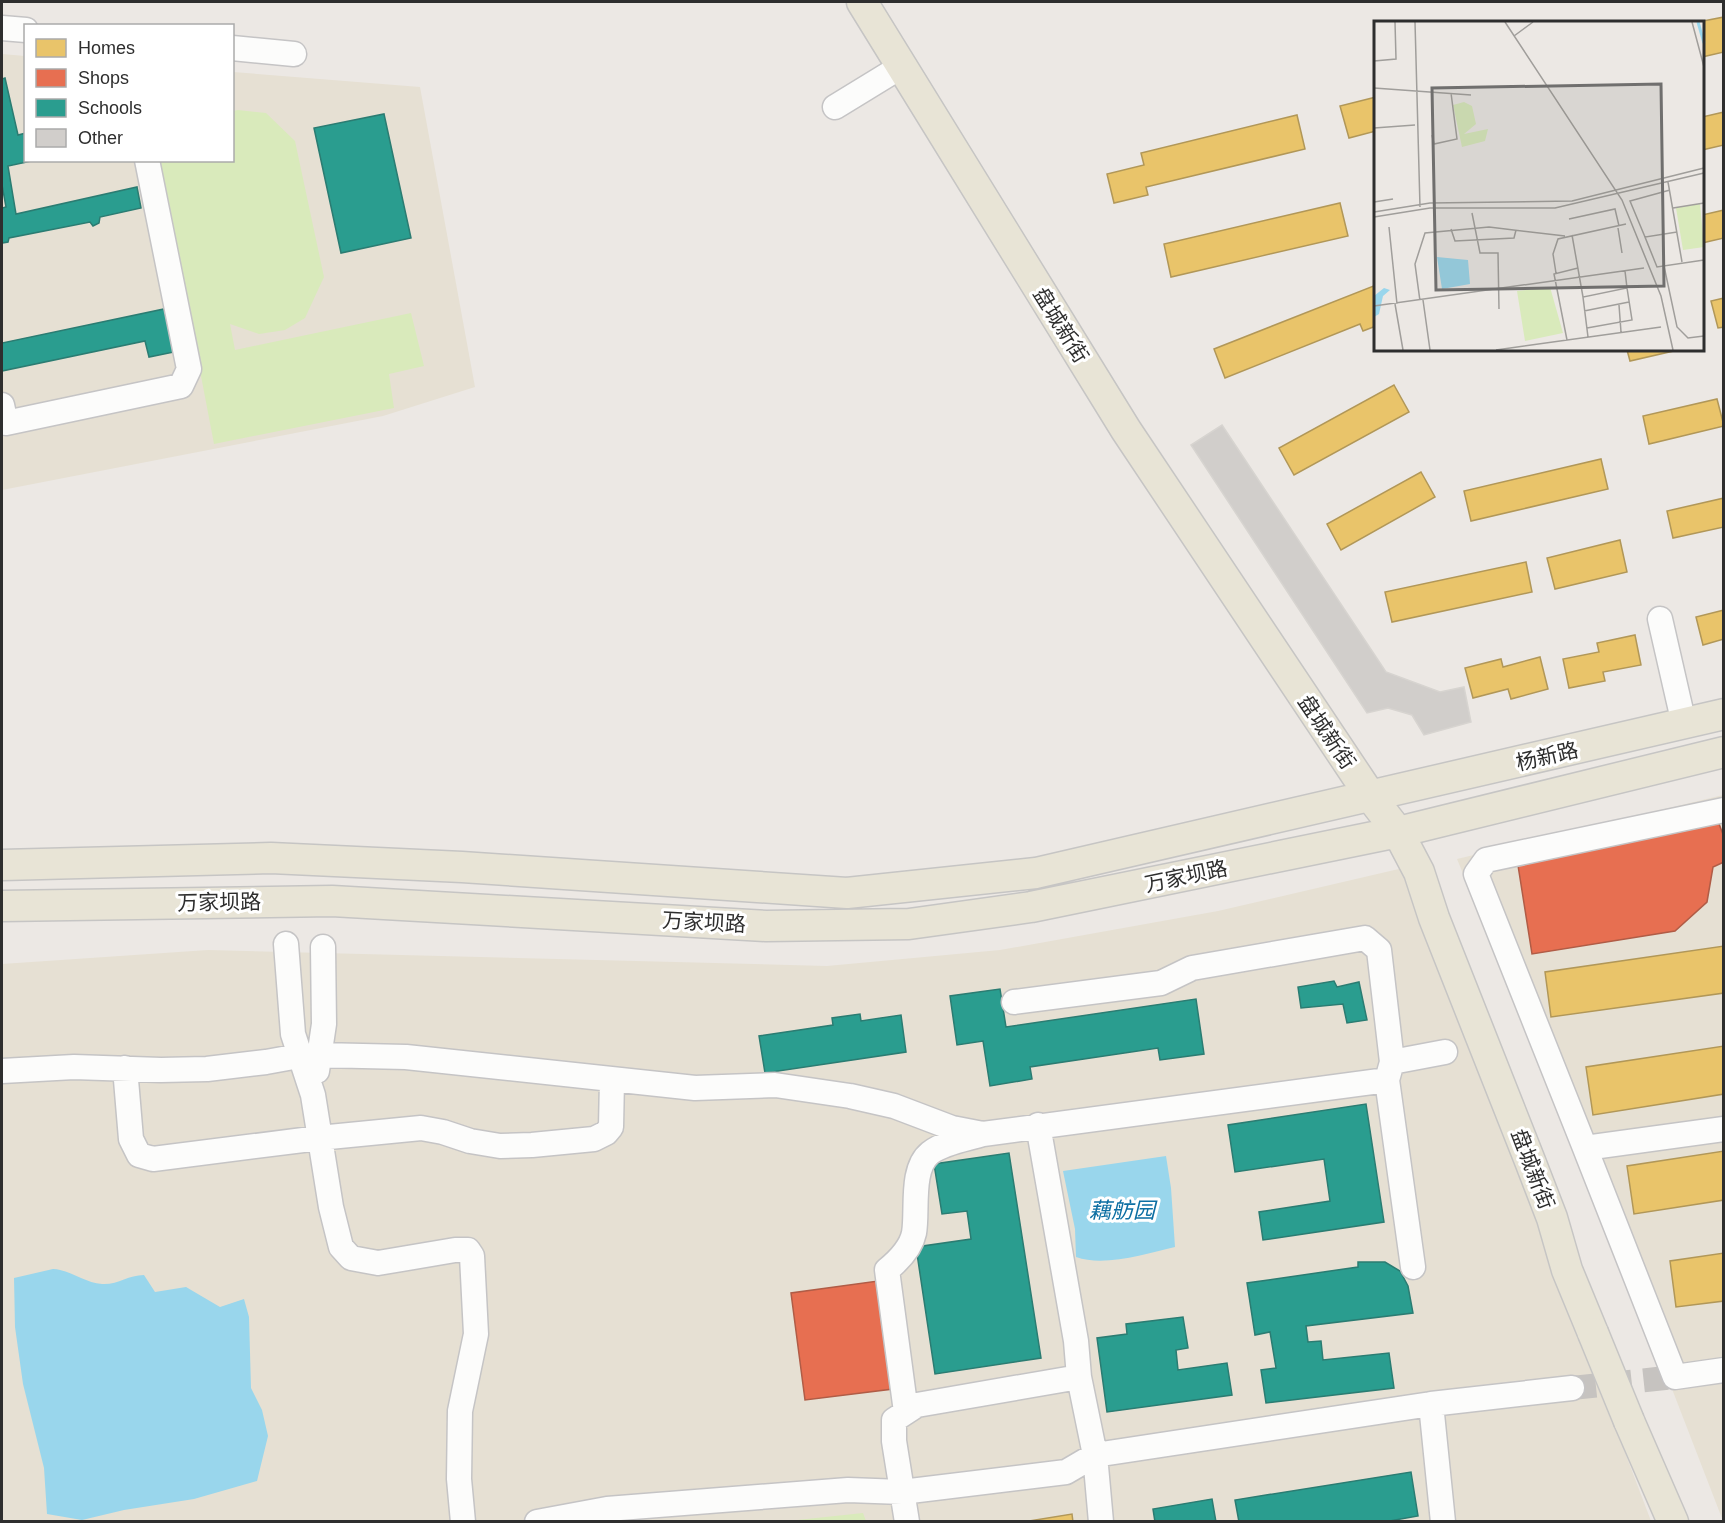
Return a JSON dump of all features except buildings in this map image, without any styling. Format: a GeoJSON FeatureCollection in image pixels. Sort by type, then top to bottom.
{"type":"FeatureCollection","features":[{"type":"Feature","properties":{"kind":"main road","name":"盘城新街"},"geometry":{"type":"LineString","coordinates":[[862,2],[1126,430],[1371,797],[1398,832],[1419,872],[1434,918],[1552,1218],[1567,1270],[1673,1521]]}},
{"type":"Feature","properties":{"kind":"main road","name":"杨新路"},"geometry":{"type":"LineString","coordinates":[[1371,797],[1724,714]]}},
{"type":"Feature","properties":{"kind":"main road","name":"杨新路"},"geometry":{"type":"LineString","coordinates":[[1398,832],[1724,752]]}},
{"type":"Feature","properties":{"kind":"main road","name":"万家坝路"},"geometry":{"type":"LineString","coordinates":[[2,866],[271,858],[462,867],[847,893],[1036,873],[1371,797]]}},
{"type":"Feature","properties":{"kind":"main road","name":"万家坝路"},"geometry":{"type":"LineString","coordinates":[[2,906],[332,901],[766,926],[909,924],[1031,908],[1398,832]]}},
{"type":"Feature","properties":{"kind":"street"},"geometry":{"type":"LineString","coordinates":[[2,28],[24,30]]}},
{"type":"Feature","properties":{"kind":"street"},"geometry":{"type":"LineString","coordinates":[[234,48],[294,54]]}},
{"type":"Feature","properties":{"kind":"street"},"geometry":{"type":"LineString","coordinates":[[836,107],[902,66]]}},
{"type":"Feature","properties":{"kind":"street"},"geometry":{"type":"LineString","coordinates":[[2,405],[6,423],[181,386],[189,369],[147,162]]}},
{"type":"Feature","properties":{"kind":"street"},"geometry":{"type":"LineString","coordinates":[[1660,619],[1684,724]]}},
{"type":"Feature","properties":{"kind":"street"},"geometry":{"type":"LineString","coordinates":[[1724,810],[1486,860],[1476,874],[1675,1377],[1724,1370]]}},
{"type":"Feature","properties":{"kind":"street"},"geometry":{"type":"LineString","coordinates":[[1014,1002],[1161,983],[1192,968],[1365,938],[1379,950],[1389,1071],[1413,1268]]}},
{"type":"Feature","properties":{"kind":"street"},"geometry":{"type":"LineString","coordinates":[[286,944],[293,1034],[309,1055]]}},
{"type":"Feature","properties":{"kind":"street"},"geometry":{"type":"LineString","coordinates":[[323,946],[324,1024],[309,1055],[319,1137],[335,1230],[341,1247],[351,1258],[378,1263],[468,1250],[472,1256],[476,1334],[460,1411],[459,1479],[463,1521]]}},
{"type":"Feature","properties":{"kind":"street"},"geometry":{"type":"LineString","coordinates":[[906,1412],[887,1270],[901,1258],[914,1235],[919,1173],[924,1160],[932,1152],[983,1134],[1389,1071],[1445,1052]]}},
{"type":"Feature","properties":{"kind":"street"},"geometry":{"type":"LineString","coordinates":[[2,1071],[74,1067],[207,1069],[257,1064],[309,1055],[406,1058],[695,1088],[775,1085],[850,1096],[894,1106],[952,1128],[983,1134]]}},
{"type":"Feature","properties":{"kind":"street"},"geometry":{"type":"LineString","coordinates":[[125,1068],[131,1139],[139,1155],[153,1159],[319,1137],[421,1128],[500,1146],[594,1139],[606,1133],[611,1127],[612,1080]]}},
{"type":"Feature","properties":{"kind":"street"},"geometry":{"type":"LineString","coordinates":[[1038,1125],[1076,1341],[1079,1377],[1095,1455],[1101,1521]]}},
{"type":"Feature","properties":{"kind":"street"},"geometry":{"type":"LineString","coordinates":[[1585,1148],[1724,1129]]}},
{"type":"Feature","properties":{"kind":"street"},"geometry":{"type":"LineString","coordinates":[[907,1521],[894,1441],[894,1420],[917,1404],[1079,1377]]}},
{"type":"Feature","properties":{"kind":"street"},"geometry":{"type":"LineString","coordinates":[[537,1521],[607,1509],[848,1490],[902,1492],[1066,1472],[1095,1455],[1431,1404],[1572,1388]]}},
{"type":"Feature","properties":{"kind":"street"},"geometry":{"type":"LineString","coordinates":[[1431,1404],[1443,1521]]}},
{"type":"Feature","properties":{"kind":"shaded area"},"geometry":{"type":"Polygon","coordinates":[[[2,54],[24,56],[24,162],[234,162],[234,72],[420,87],[475,387],[383,416],[2,490],[2,54]]]}},
{"type":"Feature","properties":{"kind":"shaded area"},"geometry":{"type":"Polygon","coordinates":[[[1723,795],[1723,1521],[1628,1275],[1457,859],[1723,795]]]}},
{"type":"Feature","properties":{"kind":"shaded area"},"geometry":{"type":"Polygon","coordinates":[[[1403,868],[1651,1521],[2,1522],[2,964],[208,950],[827,966],[1000,950],[1218,911],[1403,868]]]}},
{"type":"Feature","properties":{"kind":"green space"},"geometry":{"type":"Polygon","coordinates":[[[234,111],[266,113],[295,141],[324,277],[305,318],[285,330],[259,334],[230,324],[235,350],[411,313],[424,366],[389,374],[394,408],[214,444],[160,162],[234,162],[234,111]]]}},
{"type":"Feature","properties":{"kind":"green space"},"geometry":{"type":"Polygon","coordinates":[[[863,1513],[866,1521],[788,1521],[863,1513]]]}},
{"type":"Feature","properties":{"kind":"water","name":"藕舫园"},"geometry":{"type":"Polygon","coordinates":[[[1166,1156],[1171,1188],[1175,1247],[1112,1260],[1087,1260],[1076,1257],[1075,1229],[1063,1171],[1166,1156]]]}},
{"type":"Feature","properties":{"kind":"water"},"geometry":{"type":"Polygon","coordinates":[[[53,1269],[102,1284],[144,1275],[155,1292],[186,1287],[220,1307],[244,1299],[249,1317],[251,1388],[262,1410],[268,1436],[257,1481],[194,1499],[124,1510],[82,1520],[47,1514],[44,1468],[23,1384],[15,1327],[14,1278],[53,1269]]]}},
{"type":"Feature","properties":{"kind":"tunnel"},"geometry":{"type":"LineString","coordinates":[[1572,1388],[1675,1377]]}}]}
